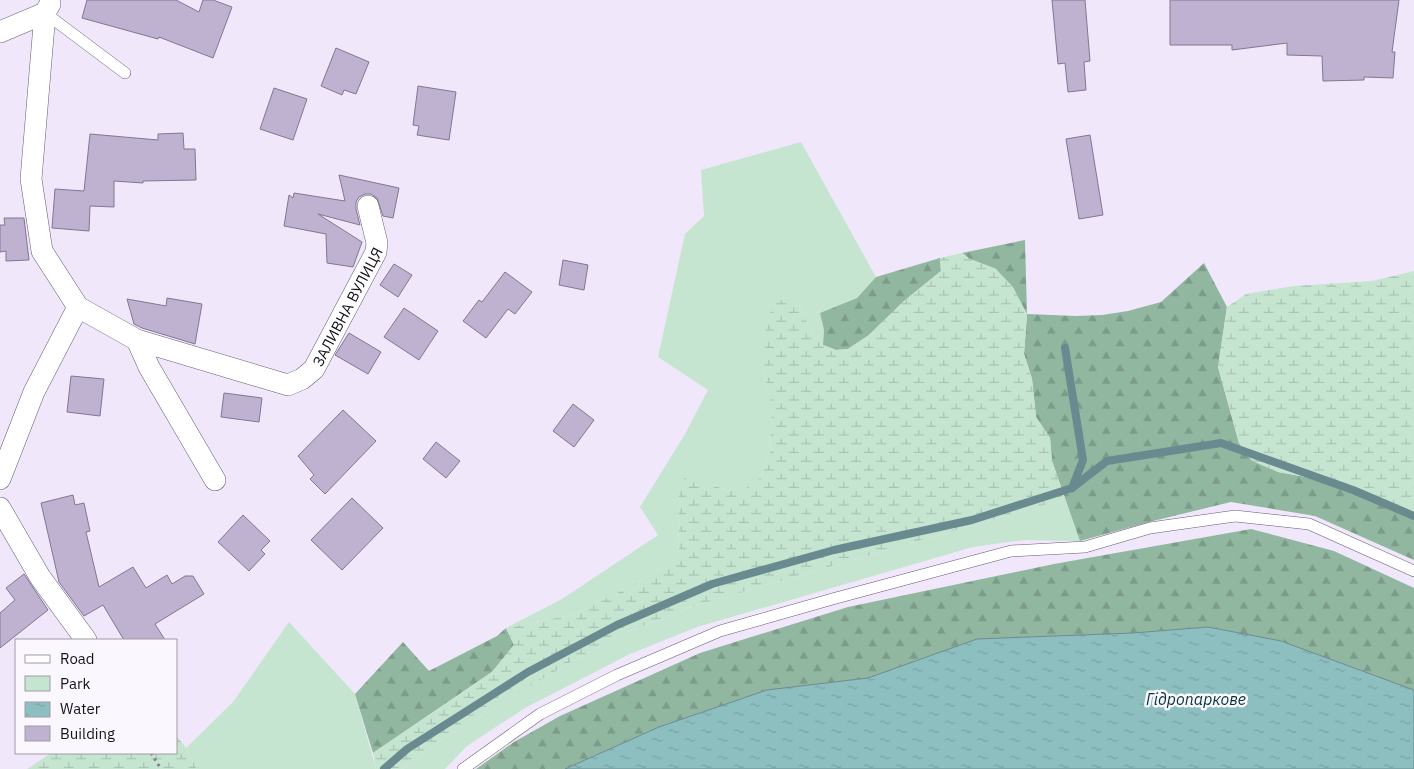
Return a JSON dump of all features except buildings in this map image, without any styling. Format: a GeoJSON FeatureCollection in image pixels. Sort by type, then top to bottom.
{"type":"FeatureCollection","features":[{"type":"Feature","properties":{"kind":"street"},"geometry":{"type":"LineString","coordinates":[[0,32],[49,6]]}},
{"type":"Feature","properties":{"kind":"street","name":"ЗАЛИВНА ВУЛИЦЯ"},"geometry":{"type":"LineString","coordinates":[[49,6],[31,179],[42,251],[78,307],[137,340],[288,385],[302,379],[314,369],[376,252],[377,243],[368,206]]}},
{"type":"Feature","properties":{"kind":"street"},"geometry":{"type":"LineString","coordinates":[[0,479],[34,392],[78,307]]}},
{"type":"Feature","properties":{"kind":"street"},"geometry":{"type":"LineString","coordinates":[[137,340],[149,367],[215,480]]}},
{"type":"Feature","properties":{"kind":"street"},"geometry":{"type":"LineString","coordinates":[[0,508],[40,577],[85,639]]}},
{"type":"Feature","properties":{"kind":"lane"},"geometry":{"type":"LineString","coordinates":[[49,6],[125,73]]}},
{"type":"Feature","properties":{"kind":"lane"},"geometry":{"type":"LineString","coordinates":[[463,769],[540,714],[617,675],[720,631],[1011,551],[1085,547],[1150,528],[1235,516],[1309,524],[1414,571]]}},
{"type":"Feature","properties":{"kind":"path"},"geometry":{"type":"LineString","coordinates":[[152,754],[160,769]]}},
{"type":"Feature","properties":{"kind":"green space"},"geometry":{"type":"Polygon","coordinates":[[[801,142],[876,277],[857,298],[820,313],[824,330],[823,345],[813,336],[798,302],[765,361],[764,372],[772,406],[770,453],[761,477],[743,491],[730,491],[696,477],[678,499],[679,557],[638,582],[576,614],[506,628],[562,599],[658,535],[640,507],[685,434],[708,390],[658,357],[685,234],[704,216],[701,170],[801,142]]]}},
{"type":"Feature","properties":{"kind":"green space"},"geometry":{"type":"Polygon","coordinates":[[[1025,240],[1027,314],[996,269],[970,259],[962,253],[1025,240]]]}},
{"type":"Feature","properties":{"kind":"green space"},"geometry":{"type":"Polygon","coordinates":[[[962,253],[970,259],[996,269],[1013,287],[1027,314],[1024,354],[1032,379],[1036,417],[1050,438],[1052,461],[1065,499],[697,605],[627,632],[571,662],[442,739],[402,769],[376,769],[373,753],[492,672],[514,645],[506,628],[576,614],[638,582],[679,557],[678,499],[684,478],[696,477],[730,491],[742,491],[761,477],[770,453],[772,406],[764,372],[766,323],[775,303],[787,298],[798,302],[813,336],[823,345],[836,350],[848,349],[869,335],[904,301],[941,271],[940,258],[962,253]]]}},
{"type":"Feature","properties":{"kind":"green space"},"geometry":{"type":"Polygon","coordinates":[[[940,258],[941,271],[904,301],[869,335],[848,349],[836,350],[823,345],[824,330],[820,313],[857,298],[876,277],[940,258]]]}},
{"type":"Feature","properties":{"kind":"green space"},"geometry":{"type":"Polygon","coordinates":[[[1204,263],[1227,307],[1218,367],[1239,443],[1252,460],[1278,472],[1323,480],[1414,517],[1414,560],[1315,516],[1231,502],[1080,541],[1052,461],[1050,438],[1036,417],[1032,379],[1024,354],[1027,314],[1102,315],[1128,311],[1161,302],[1204,263]]]}},
{"type":"Feature","properties":{"kind":"green space"},"geometry":{"type":"Polygon","coordinates":[[[1414,271],[1414,517],[1323,480],[1278,472],[1252,461],[1239,443],[1218,367],[1227,307],[1246,294],[1293,286],[1372,281],[1414,271]]]}},
{"type":"Feature","properties":{"kind":"green space"},"geometry":{"type":"Polygon","coordinates":[[[1065,499],[1080,541],[1024,540],[973,547],[697,627],[630,654],[525,708],[467,746],[445,769],[402,769],[442,739],[571,662],[627,632],[697,605],[1065,499]]]}},
{"type":"Feature","properties":{"kind":"green space"},"geometry":{"type":"Polygon","coordinates":[[[1251,529],[1334,551],[1414,588],[1414,690],[1281,641],[1208,627],[1133,633],[977,639],[868,678],[767,690],[659,727],[565,769],[476,769],[514,742],[560,716],[700,653],[848,607],[1054,564],[1251,529]]]}},
{"type":"Feature","properties":{"kind":"green space"},"geometry":{"type":"Polygon","coordinates":[[[289,622],[355,694],[376,769],[197,769],[186,748],[233,702],[289,622]]]}},
{"type":"Feature","properties":{"kind":"green space"},"geometry":{"type":"Polygon","coordinates":[[[506,628],[514,645],[492,672],[373,753],[355,694],[403,642],[429,671],[497,636],[506,628]]]}},
{"type":"Feature","properties":{"kind":"green space"},"geometry":{"type":"Polygon","coordinates":[[[178,738],[197,769],[27,769],[50,754],[178,754],[178,738]]]}},
{"type":"Feature","properties":{"kind":"water","name":"Гідропаркове"},"geometry":{"type":"Polygon","coordinates":[[[1208,627],[1281,641],[1414,690],[1414,769],[565,769],[659,727],[767,690],[868,678],[977,639],[1133,633],[1208,627]]]}},
{"type":"Feature","properties":{"kind":"waterway"},"geometry":{"type":"LineString","coordinates":[[1065,348],[1083,460],[1072,488]]}},
{"type":"Feature","properties":{"kind":"waterway"},"geometry":{"type":"LineString","coordinates":[[384,769],[407,749],[528,672],[617,625],[712,584],[834,550],[972,520],[1072,488],[1107,461],[1221,443],[1353,490],[1414,516]]}}]}
